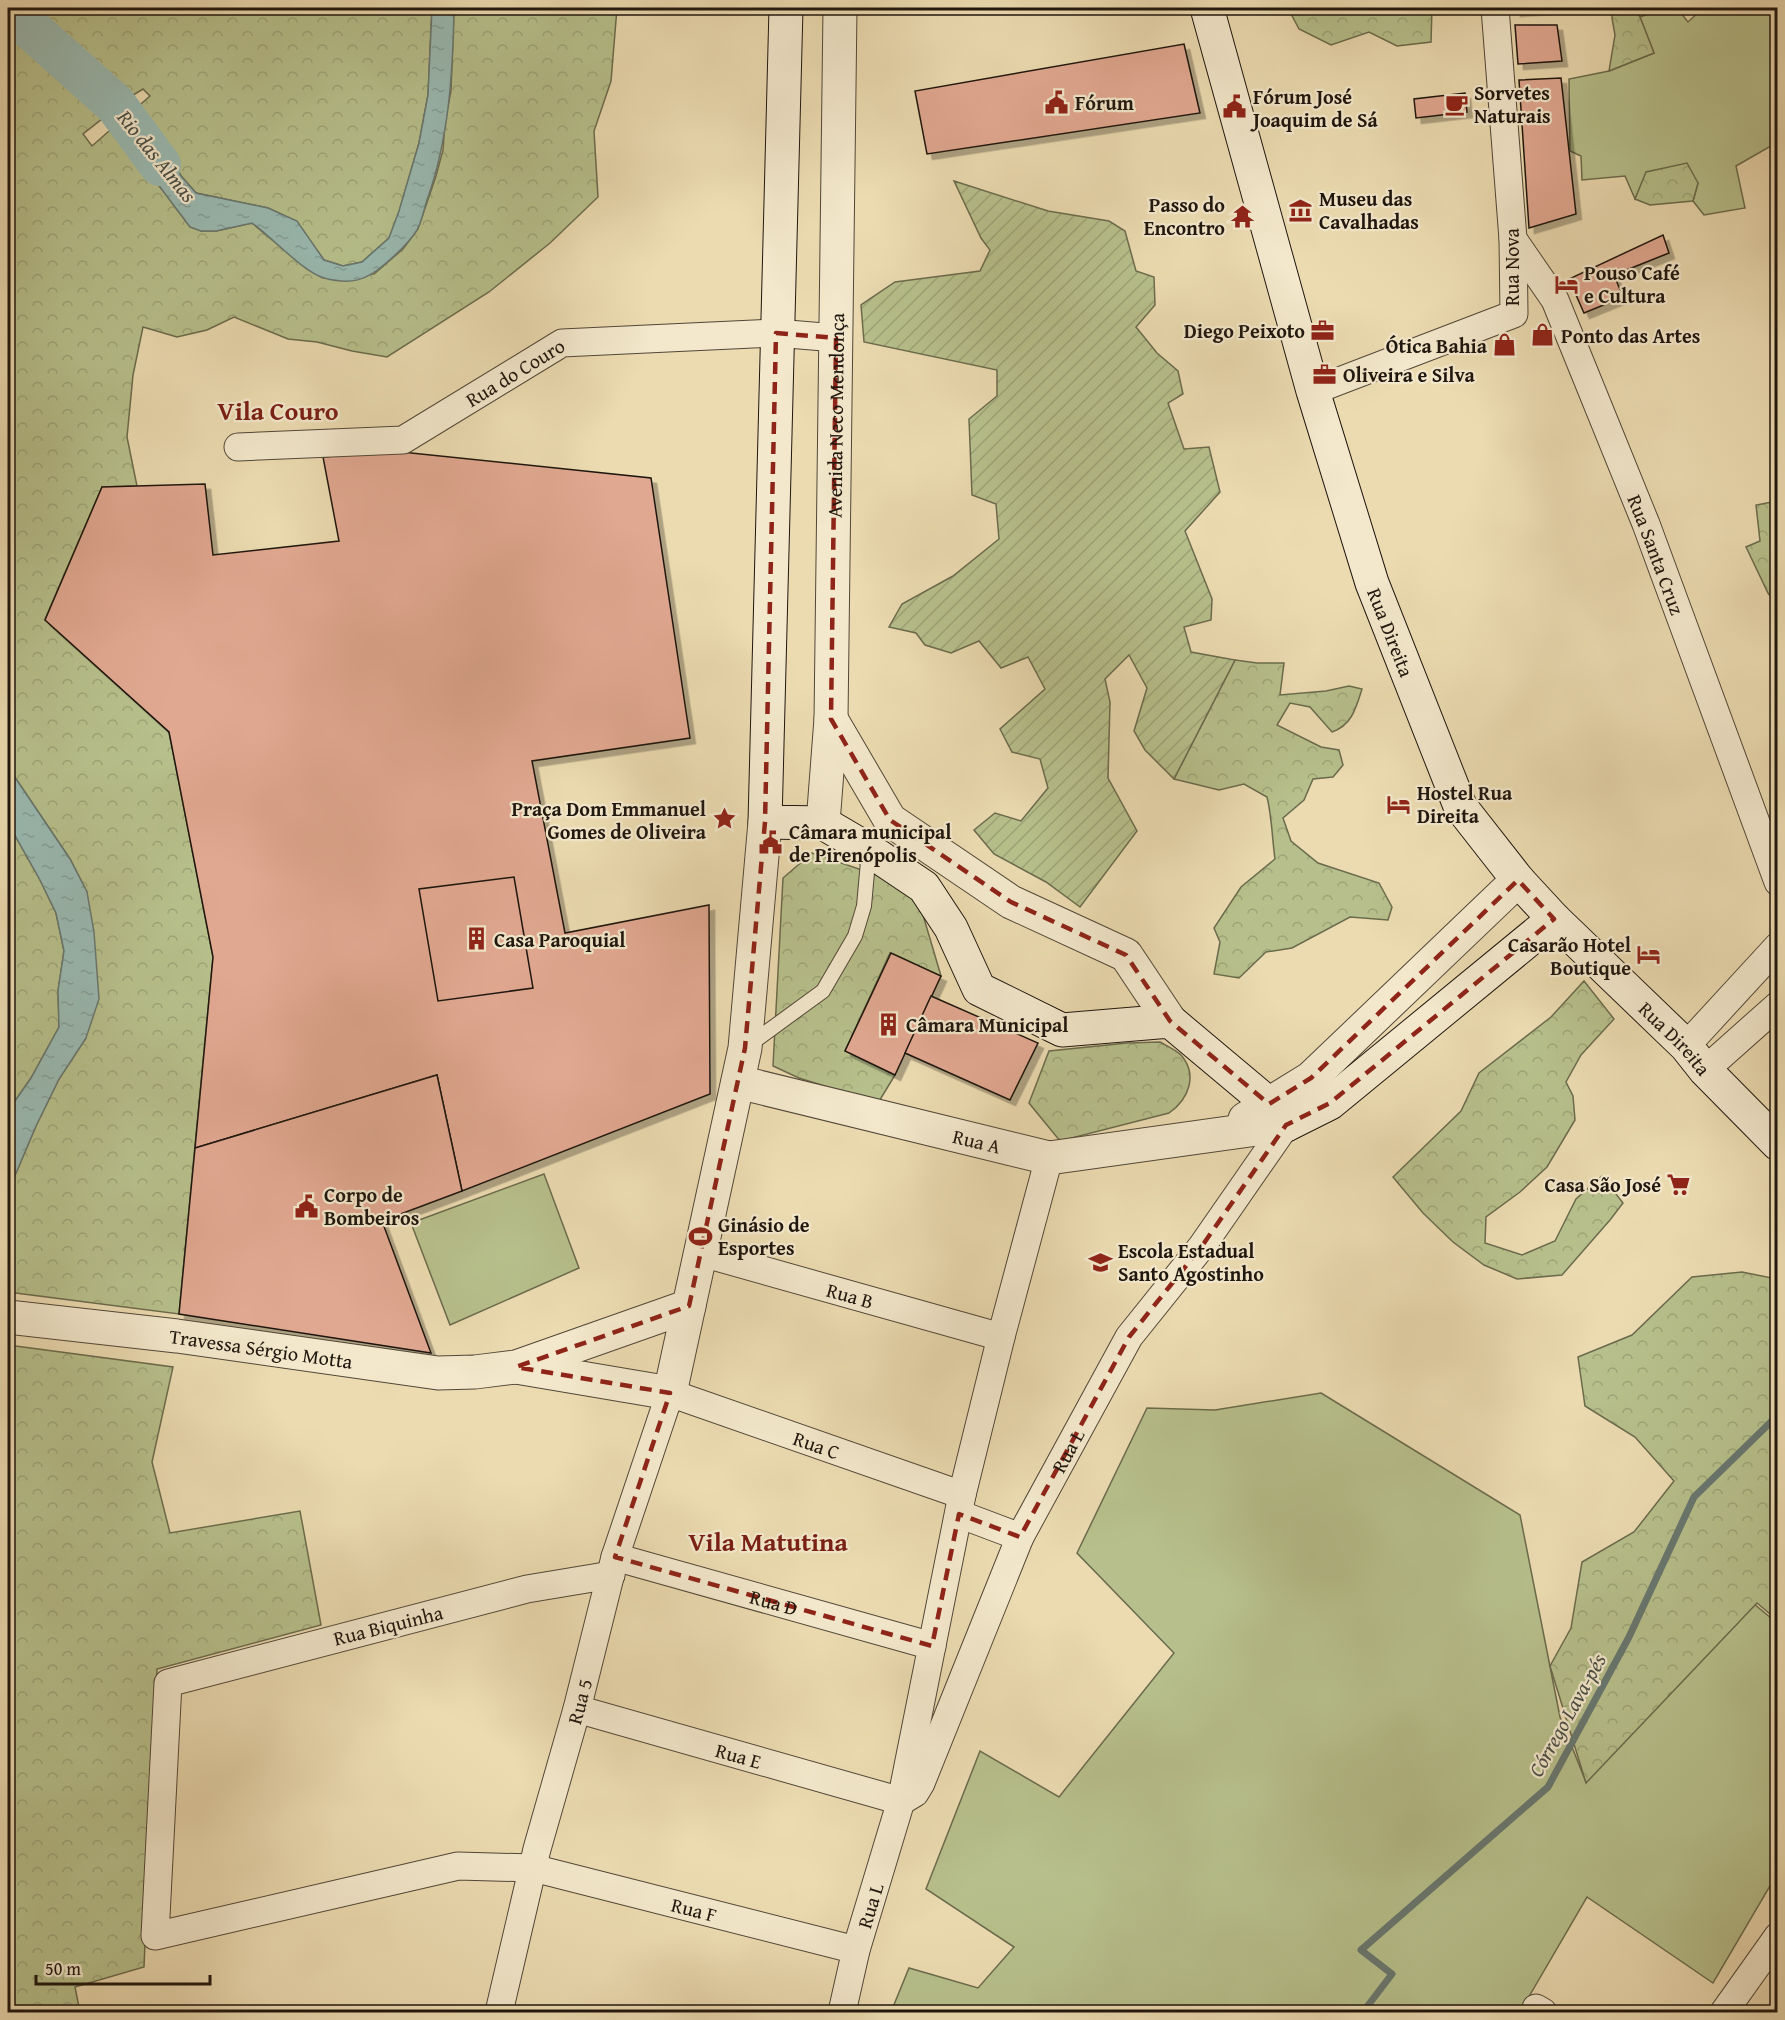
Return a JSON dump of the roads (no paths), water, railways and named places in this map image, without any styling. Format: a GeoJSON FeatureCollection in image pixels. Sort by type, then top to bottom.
{"type":"FeatureCollection","features":[{"type":"Feature","properties":{"kind":"street"},"geometry":{"type":"LineString","coordinates":[[516,1367],[670,1393],[745,1048],[765,822],[786,8]]}},
{"type":"Feature","properties":{"kind":"street","name":"Avenida Neco Mendonça"},"geometry":{"type":"LineString","coordinates":[[823,823],[831,719],[840,8]]}},
{"type":"Feature","properties":{"kind":"street","name":"Rua Direita"},"geometry":{"type":"LineString","coordinates":[[1207,8],[1313,391],[1372,583],[1460,806],[1518,880],[1554,919],[1695,1058],[1778,1144]]}},
{"type":"Feature","properties":{"kind":"street","name":"Rua Nova"},"geometry":{"type":"LineString","coordinates":[[1313,391],[1514,314],[1513,238],[1495,8]]}},
{"type":"Feature","properties":{"kind":"street","name":"Rua Santa Cruz"},"geometry":{"type":"LineString","coordinates":[[1513,238],[1555,300],[1646,525],[1778,882]]}},
{"type":"Feature","properties":{"kind":"street"},"geometry":{"type":"LineString","coordinates":[[1514,314],[1555,300]]}},
{"type":"Feature","properties":{"kind":"street","name":"Rua do Couro"},"geometry":{"type":"LineString","coordinates":[[238,447],[403,440],[562,343],[776,333],[836,338]]}},
{"type":"Feature","properties":{"kind":"street"},"geometry":{"type":"LineString","coordinates":[[831,719],[890,820],[1011,902],[1126,956],[1170,1021],[1277,1115]]}},
{"type":"Feature","properties":{"kind":"street"},"geometry":{"type":"LineString","coordinates":[[765,822],[823,823],[869,850],[924,887],[951,928],[979,989],[1062,1030],[1170,1021]]}},
{"type":"Feature","properties":{"kind":"street"},"geometry":{"type":"LineString","coordinates":[[1277,1115],[1311,1078],[1518,880]]}},
{"type":"Feature","properties":{"kind":"street"},"geometry":{"type":"LineString","coordinates":[[1277,1115],[1330,1103],[1554,919]]}},
{"type":"Feature","properties":{"kind":"street"},"geometry":{"type":"LineString","coordinates":[[1695,1058],[1778,946]]}},
{"type":"Feature","properties":{"kind":"street"},"geometry":{"type":"LineString","coordinates":[[1695,1058],[1778,1005]]}},
{"type":"Feature","properties":{"kind":"street","name":"Rua A"},"geometry":{"type":"LineString","coordinates":[[738,1082],[1049,1158],[1219,1135],[1277,1115]]}},
{"type":"Feature","properties":{"kind":"street","name":"Rua L"},"geometry":{"type":"LineString","coordinates":[[901,1801],[915,1793],[921,1783],[1020,1537],[1129,1337],[1202,1246],[1277,1115]]}},
{"type":"Feature","properties":{"kind":"street","name":"Rua L"},"geometry":{"type":"LineString","coordinates":[[842,2013],[856,1950],[901,1801],[961,1504],[1001,1337],[1049,1158]]}},
{"type":"Feature","properties":{"kind":"street","name":"Rua B"},"geometry":{"type":"LineString","coordinates":[[702,1253],[1001,1337]]}},
{"type":"Feature","properties":{"kind":"street"},"geometry":{"type":"LineString","coordinates":[[516,1367],[689,1306]]}},
{"type":"Feature","properties":{"kind":"street","name":"Travessa Sérgio Motta"},"geometry":{"type":"LineString","coordinates":[[15,1318],[177,1336],[438,1373],[475,1372],[516,1367]]}},
{"type":"Feature","properties":{"kind":"street","name":"Rua C"},"geometry":{"type":"LineString","coordinates":[[670,1393],[961,1504],[1020,1537]]}},
{"type":"Feature","properties":{"kind":"street","name":"Rua 5"},"geometry":{"type":"LineString","coordinates":[[499,2013],[533,1868],[577,1709],[613,1566],[670,1393]]}},
{"type":"Feature","properties":{"kind":"street","name":"Rua D"},"geometry":{"type":"LineString","coordinates":[[613,1566],[932,1646]]}},
{"type":"Feature","properties":{"kind":"street","name":"Rua Biquinha"},"geometry":{"type":"LineString","coordinates":[[533,1868],[458,1866],[155,1936],[168,1683],[613,1566]]}},
{"type":"Feature","properties":{"kind":"street","name":"Rua E"},"geometry":{"type":"LineString","coordinates":[[577,1709],[901,1801]]}},
{"type":"Feature","properties":{"kind":"street","name":"Rua F"},"geometry":{"type":"LineString","coordinates":[[533,1868],[856,1950]]}},
{"type":"Feature","properties":{"kind":"street"},"geometry":{"type":"LineString","coordinates":[[1724,2013],[1774,1948]]}},
{"type":"Feature","properties":{"kind":"lane"},"geometry":{"type":"LineString","coordinates":[[745,1048],[823,991],[855,936],[864,906],[869,850],[890,820]]}},
{"type":"Feature","properties":{"kind":"water"},"geometry":{"type":"Polygon","coordinates":[[[8,8],[38,8],[128,102],[107,115],[102,112],[60,71],[8,30],[8,8]]]}},
{"type":"Feature","properties":{"kind":"water"},"geometry":{"type":"Polygon","coordinates":[[[432,8],[454,8],[451,81],[440,153],[417,230],[407,244],[379,269],[365,278],[342,281],[324,278],[297,262],[252,223],[216,231],[201,231],[190,227],[117,124],[134,110],[196,193],[268,208],[297,221],[324,260],[343,266],[362,262],[389,238],[419,143],[428,95],[432,8]]]}},
{"type":"Feature","properties":{"kind":"water"},"geometry":{"type":"Polygon","coordinates":[[[8,767],[70,859],[87,892],[94,932],[99,999],[86,1038],[59,1079],[8,1192],[8,1111],[31,1078],[59,1027],[58,991],[64,951],[56,913],[8,823],[8,767]]]}},
{"type":"Feature","properties":{"kind":"waterway","name":"Rio das Almas"},"geometry":{"type":"LineString","coordinates":[[8,11],[115,104],[160,165]]}},
{"type":"Feature","properties":{"kind":"waterway","name":"Córrego Lava-pés"},"geometry":{"type":"LineString","coordinates":[[1363,2012],[1392,1974],[1361,1950],[1548,1787],[1629,1637],[1694,1497],[1778,1415]]}},
{"type":"Feature","properties":{"kind":"place","name":"Fórum"},"geometry":{"type":"Point","coordinates":[1057,102]}},
{"type":"Feature","properties":{"kind":"place","name":"Sorvetes Naturais"},"geometry":{"type":"Point","coordinates":[1456,104]}},
{"type":"Feature","properties":{"kind":"place","name":"Fórum José Joaquim de Sá"},"geometry":{"type":"Point","coordinates":[1235,107]}},
{"type":"Feature","properties":{"kind":"place","name":"Museu das Cavalhadas"},"geometry":{"type":"Point","coordinates":[1301,210]}},
{"type":"Feature","properties":{"kind":"place","name":"Passo do Encontro"},"geometry":{"type":"Point","coordinates":[1243,216]}},
{"type":"Feature","properties":{"kind":"place","name":"Pouso Café e Cultura"},"geometry":{"type":"Point","coordinates":[1566,284]}},
{"type":"Feature","properties":{"kind":"place","name":"Diego Peixoto"},"geometry":{"type":"Point","coordinates":[1323,330]}},
{"type":"Feature","properties":{"kind":"place","name":"Ponto das Artes"},"geometry":{"type":"Point","coordinates":[1543,335]}},
{"type":"Feature","properties":{"kind":"place","name":"Ótica Bahia"},"geometry":{"type":"Point","coordinates":[1505,345]}},
{"type":"Feature","properties":{"kind":"place","name":"Oliveira e Silva"},"geometry":{"type":"Point","coordinates":[1325,374]}},
{"type":"Feature","properties":{"kind":"place","name":"Hostel Rua Direita"},"geometry":{"type":"Point","coordinates":[1399,804]}},
{"type":"Feature","properties":{"kind":"place","name":"Praça Dom Emmanuel Gomes de Oliveira"},"geometry":{"type":"Point","coordinates":[724,819]}},
{"type":"Feature","properties":{"kind":"place","name":"Câmara municipal de Pirenópolis"},"geometry":{"type":"Point","coordinates":[771,842]}},
{"type":"Feature","properties":{"kind":"place","name":"Casa Paroquial"},"geometry":{"type":"Point","coordinates":[476,939]}},
{"type":"Feature","properties":{"kind":"place","name":"Casarão Hotel Boutique"},"geometry":{"type":"Point","coordinates":[1649,955]}},
{"type":"Feature","properties":{"kind":"place","name":"Câmara Municipal"},"geometry":{"type":"Point","coordinates":[888,1024]}},
{"type":"Feature","properties":{"kind":"place","name":"Casa São José"},"geometry":{"type":"Point","coordinates":[1679,1184]}},
{"type":"Feature","properties":{"kind":"place","name":"Corpo de Bombeiros"},"geometry":{"type":"Point","coordinates":[306,1206]}},
{"type":"Feature","properties":{"kind":"place","name":"Ginásio de Esportes"},"geometry":{"type":"Point","coordinates":[700,1236]}},
{"type":"Feature","properties":{"kind":"place","name":"Escola Estadual Santo Agostinho"},"geometry":{"type":"Point","coordinates":[1100,1262]}},
{"type":"Feature","properties":{"kind":"district","name":"Vila Couro"},"geometry":{"type":"Point","coordinates":[278,410]}},
{"type":"Feature","properties":{"kind":"district","name":"Vila Matutina"},"geometry":{"type":"Point","coordinates":[768,1541]}}]}
